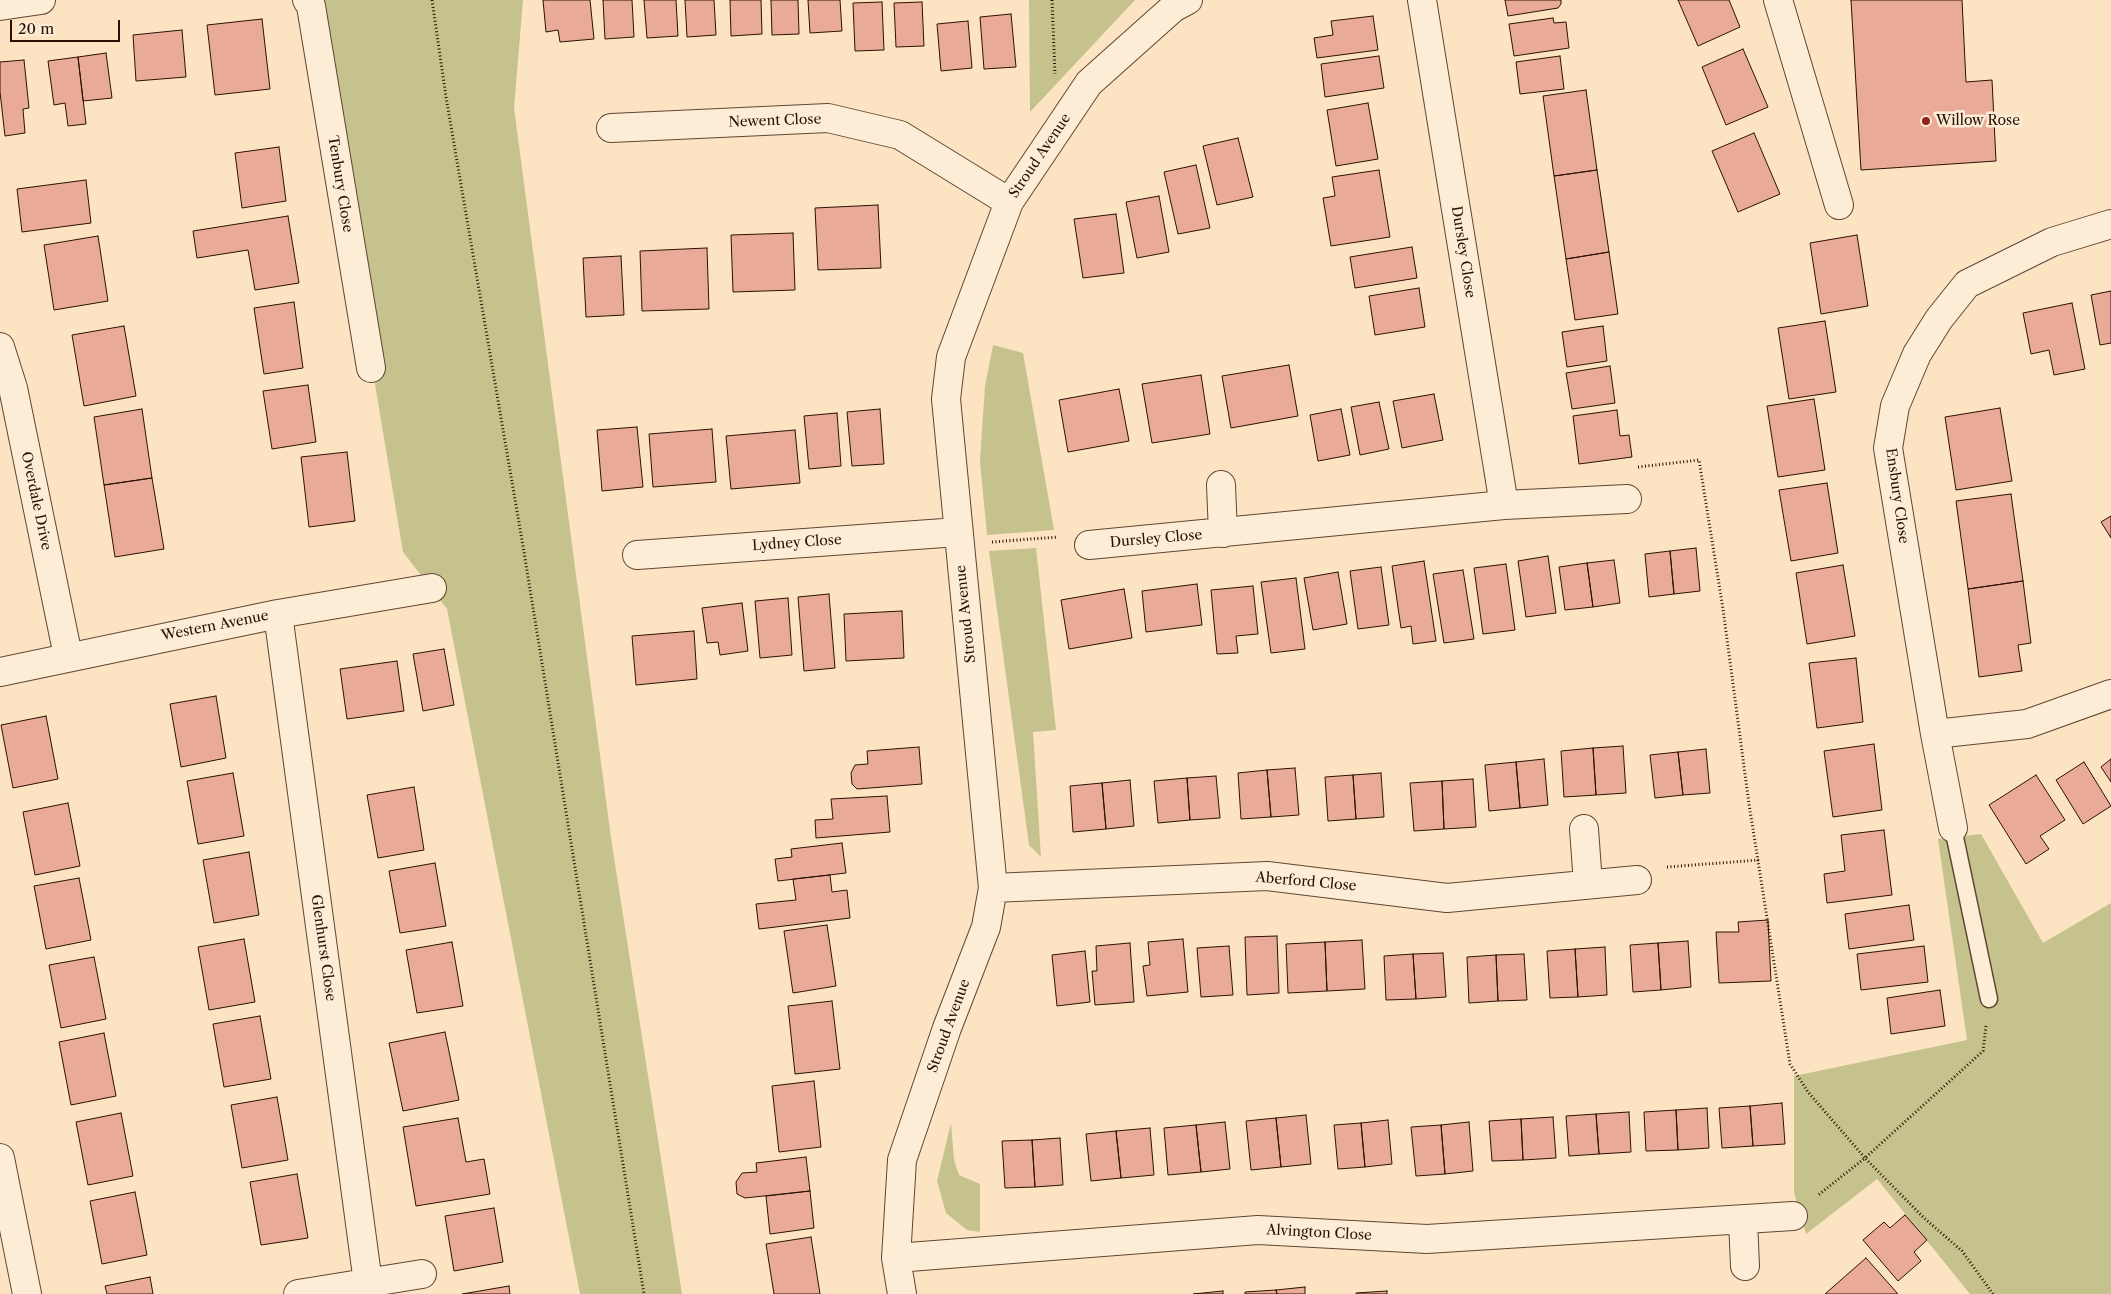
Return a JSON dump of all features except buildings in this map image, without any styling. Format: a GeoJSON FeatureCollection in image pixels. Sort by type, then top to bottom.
{"type":"FeatureCollection","features":[{"type":"Feature","properties":{"kind":"street"},"geometry":{"type":"LineString","coordinates":[[0,6],[41,0]]}},
{"type":"Feature","properties":{"kind":"street","name":"Tenbury Close"},"geometry":{"type":"LineString","coordinates":[[306,0],[311,6],[371,368]]}},
{"type":"Feature","properties":{"kind":"street","name":"Stroud Avenue"},"geometry":{"type":"LineString","coordinates":[[902,1294],[896,1258],[902,1160],[947,1028],[986,927],[993,888],[946,400],[952,357],[1009,202],[1089,84],[1173,8],[1188,0]]}},
{"type":"Feature","properties":{"kind":"street","name":"Dursley Close"},"geometry":{"type":"LineString","coordinates":[[1422,0],[1504,505]]}},
{"type":"Feature","properties":{"kind":"street"},"geometry":{"type":"LineString","coordinates":[[1778,0],[1838,205]]}},
{"type":"Feature","properties":{"kind":"street","name":"Newent Close"},"geometry":{"type":"LineString","coordinates":[[611,128],[828,118],[900,135],[1009,202]]}},
{"type":"Feature","properties":{"kind":"street","name":"Ensbury Close"},"geometry":{"type":"LineString","coordinates":[[1953,828],[1935,734],[1888,448],[1895,406],[1917,354],[1940,319],[1967,284],[2052,242],[2111,224]]}},
{"type":"Feature","properties":{"kind":"street","name":"Overdale Drive"},"geometry":{"type":"LineString","coordinates":[[0,347],[13,388],[68,656]]}},
{"type":"Feature","properties":{"kind":"street"},"geometry":{"type":"LineString","coordinates":[[1221,485],[1223,533]]}},
{"type":"Feature","properties":{"kind":"street","name":"Dursley Close"},"geometry":{"type":"LineString","coordinates":[[1089,544],[1223,533],[1504,505],[1627,499]]}},
{"type":"Feature","properties":{"kind":"street","name":"Lydney Close"},"geometry":{"type":"LineString","coordinates":[[636,554],[958,539]]}},
{"type":"Feature","properties":{"kind":"street","name":"Western Avenue"},"geometry":{"type":"LineString","coordinates":[[0,672],[68,656],[278,614],[432,588]]}},
{"type":"Feature","properties":{"kind":"street","name":"Glenhurst Close"},"geometry":{"type":"LineString","coordinates":[[278,614],[368,1283]]}},
{"type":"Feature","properties":{"kind":"street"},"geometry":{"type":"LineString","coordinates":[[1935,734],[2027,724],[2111,694]]}},
{"type":"Feature","properties":{"kind":"street"},"geometry":{"type":"LineString","coordinates":[[1584,829],[1588,884]]}},
{"type":"Feature","properties":{"kind":"street","name":"Aberford Close"},"geometry":{"type":"LineString","coordinates":[[993,888],[1267,876],[1447,898],[1636,880]]}},
{"type":"Feature","properties":{"kind":"street"},"geometry":{"type":"LineString","coordinates":[[0,1162],[27,1294]]}},
{"type":"Feature","properties":{"kind":"street","name":"Alvington Close"},"geometry":{"type":"LineString","coordinates":[[896,1258],[1258,1230],[1427,1239],[1793,1216]]}},
{"type":"Feature","properties":{"kind":"street"},"geometry":{"type":"LineString","coordinates":[[1743,1220],[1745,1266]]}},
{"type":"Feature","properties":{"kind":"street"},"geometry":{"type":"LineString","coordinates":[[298,1294],[422,1274]]}},
{"type":"Feature","properties":{"kind":"lane"},"geometry":{"type":"LineString","coordinates":[[1953,828],[1989,999]]}},
{"type":"Feature","properties":{"kind":"path"},"geometry":{"type":"LineString","coordinates":[[432,0],[644,1294]]}},
{"type":"Feature","properties":{"kind":"path"},"geometry":{"type":"LineString","coordinates":[[1052,0],[1055,75]]}},
{"type":"Feature","properties":{"kind":"path"},"geometry":{"type":"LineString","coordinates":[[1627,499],[1625,469],[1699,460],[1790,1064],[1808,1092],[1865,1158],[1924,1218],[1962,1251],[1993,1294]]}},
{"type":"Feature","properties":{"kind":"path"},"geometry":{"type":"LineString","coordinates":[[958,539],[1088,535],[1089,544]]}},
{"type":"Feature","properties":{"kind":"path"},"geometry":{"type":"LineString","coordinates":[[1636,880],[1633,870],[1759,860]]}},
{"type":"Feature","properties":{"kind":"path"},"geometry":{"type":"LineString","coordinates":[[1793,1216],[1865,1158],[1983,1051],[1989,999]]}},
{"type":"Feature","properties":{"kind":"shaded area"},"geometry":{"type":"Polygon","coordinates":[[[311,0],[523,0],[514,108],[611,838],[682,1294],[580,1294],[447,609],[403,552],[311,0]]]}},
{"type":"Feature","properties":{"kind":"shaded area"},"geometry":{"type":"Polygon","coordinates":[[[1029,0],[1135,0],[1030,112],[1029,0]]]}},
{"type":"Feature","properties":{"kind":"shaded area"},"geometry":{"type":"Polygon","coordinates":[[[993,345],[1023,353],[1054,530],[987,535],[980,461],[985,386],[993,345]]]}},
{"type":"Feature","properties":{"kind":"shaded area"},"geometry":{"type":"Polygon","coordinates":[[[1036,548],[1056,730],[1033,732],[1041,857],[1029,845],[989,551],[1036,548]]]}},
{"type":"Feature","properties":{"kind":"shaded area"},"geometry":{"type":"Polygon","coordinates":[[[1981,834],[2043,943],[2111,903],[2111,1294],[1970,1294],[1877,1179],[1806,1234],[1794,1193],[1794,1076],[1967,1040],[1938,839],[1981,834]]]}},
{"type":"Feature","properties":{"kind":"shaded area"},"geometry":{"type":"Polygon","coordinates":[[[951,1123],[954,1160],[959,1175],[980,1184],[980,1232],[967,1230],[946,1213],[937,1181],[951,1123]]]}},
{"type":"Feature","properties":{"kind":"place","name":"Willow Rose"},"geometry":{"type":"Point","coordinates":[1926,121]}}]}
